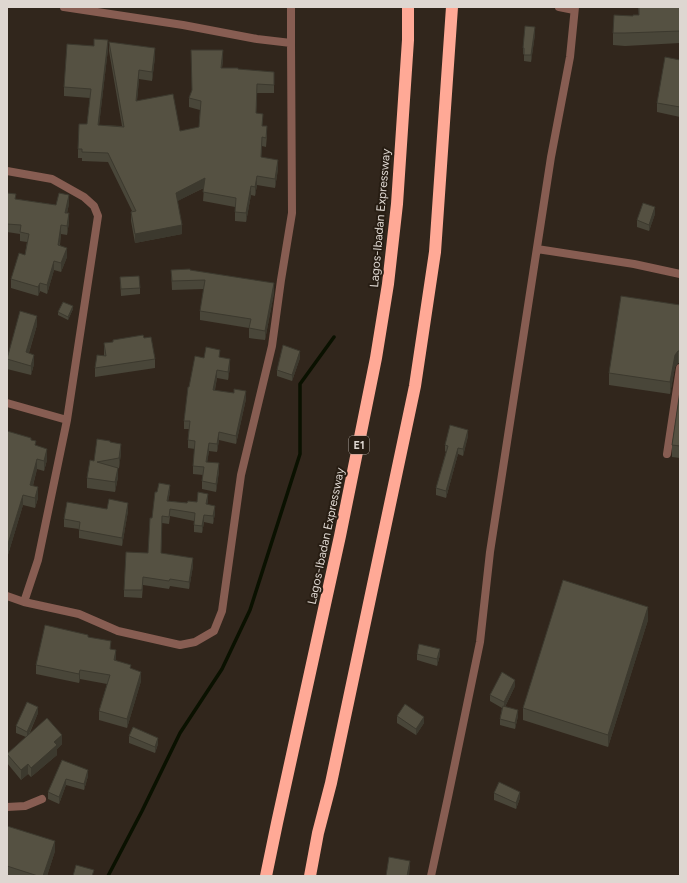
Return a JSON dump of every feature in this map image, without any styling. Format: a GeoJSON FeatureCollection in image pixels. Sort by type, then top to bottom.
{"type":"FeatureCollection","features":[{"type":"Feature","properties":{"kind":"highway","name":"Lagos-Ibadan Expressway"},"geometry":{"type":"LineString","coordinates":[[266,876],[340,536],[380,336],[388,284],[397,204],[408,40],[408,7]]}},
{"type":"Feature","properties":{"kind":"highway"},"geometry":{"type":"LineString","coordinates":[[310,876],[415,386],[435,252],[452,7]]}},
{"type":"Feature","properties":{"kind":"street"},"geometry":{"type":"LineString","coordinates":[[64,7],[183,25],[257,39],[290,43]]}},
{"type":"Feature","properties":{"kind":"street"},"geometry":{"type":"LineString","coordinates":[[7,596],[24,602],[79,614],[118,631],[180,645],[196,642],[214,631],[222,611],[241,475],[272,346],[292,213],[291,7]]}},
{"type":"Feature","properties":{"kind":"street"},"geometry":{"type":"LineString","coordinates":[[430,876],[480,642],[490,552],[551,157],[570,57],[575,8],[559,7]]}},
{"type":"Feature","properties":{"kind":"street"},"geometry":{"type":"LineString","coordinates":[[7,171],[52,179],[84,197],[94,206],[98,216],[66,420],[38,560],[24,602]]}},
{"type":"Feature","properties":{"kind":"street"},"geometry":{"type":"LineString","coordinates":[[537,249],[634,264],[680,274]]}},
{"type":"Feature","properties":{"kind":"street"},"geometry":{"type":"LineString","coordinates":[[667,454],[680,368]]}},
{"type":"Feature","properties":{"kind":"street"},"geometry":{"type":"LineString","coordinates":[[7,403],[66,420]]}},
{"type":"Feature","properties":{"kind":"street"},"geometry":{"type":"LineString","coordinates":[[7,807],[25,806],[42,799]]}},
{"type":"Feature","properties":{"kind":"building"},"geometry":{"type":"Polygon","coordinates":[[[639,7],[680,7],[680,31],[613,33],[614,15],[639,15],[639,7]]]}},
{"type":"Feature","properties":{"kind":"building"},"geometry":{"type":"Polygon","coordinates":[[[525,26],[535,27],[531,55],[524,55],[523,48],[525,26]]]}},
{"type":"Feature","properties":{"kind":"building"},"geometry":{"type":"Polygon","coordinates":[[[94,39],[108,40],[98,125],[124,127],[109,42],[155,48],[152,72],[139,70],[136,101],[173,94],[180,131],[199,127],[201,101],[189,98],[192,90],[191,50],[223,50],[221,68],[238,68],[274,72],[274,85],[257,84],[256,113],[263,114],[262,126],[267,126],[266,138],[262,137],[261,157],[278,160],[275,179],[257,176],[255,187],[251,186],[246,213],[235,212],[236,198],[203,192],[205,178],[176,193],[182,225],[135,234],[131,212],[136,211],[108,153],[82,152],[82,149],[78,149],[79,124],[87,124],[91,89],[64,87],[67,44],[94,46],[94,39]]]}},
{"type":"Feature","properties":{"kind":"building"},"geometry":{"type":"Polygon","coordinates":[[[665,57],[680,60],[680,107],[657,103],[665,57]]]}},
{"type":"Feature","properties":{"kind":"building"},"geometry":{"type":"Polygon","coordinates":[[[7,193],[16,194],[15,199],[56,205],[59,193],[69,195],[65,213],[69,213],[67,226],[61,225],[58,245],[67,248],[61,263],[54,261],[47,285],[40,283],[38,287],[11,279],[19,253],[25,255],[29,234],[20,232],[21,225],[7,224],[7,193]]]}},
{"type":"Feature","properties":{"kind":"building"},"geometry":{"type":"Polygon","coordinates":[[[643,203],[655,207],[649,225],[637,220],[643,203]]]}},
{"type":"Feature","properties":{"kind":"building"},"geometry":{"type":"Polygon","coordinates":[[[190,269],[274,283],[265,331],[249,328],[251,319],[200,311],[205,280],[172,281],[171,270],[190,269]]]}},
{"type":"Feature","properties":{"kind":"building"},"geometry":{"type":"Polygon","coordinates":[[[139,276],[140,288],[121,289],[120,277],[139,276]]]}},
{"type":"Feature","properties":{"kind":"building"},"geometry":{"type":"Polygon","coordinates":[[[621,296],[680,305],[680,351],[678,351],[675,355],[670,382],[609,373],[621,296]]]}},
{"type":"Feature","properties":{"kind":"building"},"geometry":{"type":"Polygon","coordinates":[[[63,302],[73,306],[68,317],[58,312],[63,302]]]}},
{"type":"Feature","properties":{"kind":"building"},"geometry":{"type":"Polygon","coordinates":[[[20,311],[37,316],[26,352],[34,355],[31,366],[7,359],[20,311]]]}},
{"type":"Feature","properties":{"kind":"building"},"geometry":{"type":"Polygon","coordinates":[[[143,335],[144,338],[151,337],[155,359],[95,368],[97,355],[106,356],[104,343],[143,335]]]}},
{"type":"Feature","properties":{"kind":"building"},"geometry":{"type":"Polygon","coordinates":[[[283,345],[300,351],[292,375],[277,370],[283,345]]]}},
{"type":"Feature","properties":{"kind":"building"},"geometry":{"type":"Polygon","coordinates":[[[206,347],[220,350],[219,357],[230,359],[228,372],[217,370],[213,390],[234,393],[234,389],[246,391],[236,436],[219,432],[217,444],[209,443],[206,462],[219,463],[216,484],[202,481],[204,467],[193,466],[195,441],[188,440],[190,421],[184,421],[188,387],[195,356],[204,358],[206,347]]]}},
{"type":"Feature","properties":{"kind":"building"},"geometry":{"type":"Polygon","coordinates":[[[680,391],[680,446],[672,445],[680,391]]]}},
{"type":"Feature","properties":{"kind":"building"},"geometry":{"type":"Polygon","coordinates":[[[450,425],[468,430],[463,449],[458,448],[446,491],[436,488],[448,446],[445,445],[450,425]]]}},
{"type":"Feature","properties":{"kind":"building"},"geometry":{"type":"Polygon","coordinates":[[[7,431],[31,438],[31,440],[36,441],[35,445],[47,449],[44,461],[37,459],[30,485],[38,487],[35,498],[23,495],[7,547],[7,431]]]}},
{"type":"Feature","properties":{"kind":"building"},"geometry":{"type":"Polygon","coordinates":[[[97,439],[121,444],[119,458],[97,462],[118,468],[115,482],[87,478],[90,460],[94,461],[97,439]]]}},
{"type":"Feature","properties":{"kind":"building"},"geometry":{"type":"Polygon","coordinates":[[[159,483],[170,485],[167,501],[187,503],[188,501],[197,502],[198,492],[208,494],[206,504],[215,506],[213,516],[204,515],[202,526],[194,525],[195,513],[170,509],[169,517],[162,516],[161,553],[193,558],[189,582],[143,577],[142,590],[124,590],[126,552],[148,553],[150,518],[152,518],[155,492],[157,492],[159,483]]]}},
{"type":"Feature","properties":{"kind":"building"},"geometry":{"type":"Polygon","coordinates":[[[109,499],[128,503],[122,538],[79,530],[80,522],[64,519],[67,502],[107,509],[109,499]]]}},
{"type":"Feature","properties":{"kind":"building"},"geometry":{"type":"Polygon","coordinates":[[[563,580],[648,607],[608,735],[523,708],[563,580]]]}},
{"type":"Feature","properties":{"kind":"building"},"geometry":{"type":"Polygon","coordinates":[[[45,625],[88,635],[88,637],[111,641],[110,649],[116,650],[114,660],[131,665],[130,668],[141,672],[127,719],[99,711],[110,675],[80,670],[79,674],[36,665],[45,625]]]}},
{"type":"Feature","properties":{"kind":"building"},"geometry":{"type":"Polygon","coordinates":[[[419,644],[440,649],[437,659],[417,654],[419,644]]]}},
{"type":"Feature","properties":{"kind":"building"},"geometry":{"type":"Polygon","coordinates":[[[502,672],[515,680],[504,702],[490,695],[502,672]]]}},
{"type":"Feature","properties":{"kind":"building"},"geometry":{"type":"Polygon","coordinates":[[[27,702],[38,707],[27,732],[16,726],[27,702]]]}},
{"type":"Feature","properties":{"kind":"building"},"geometry":{"type":"Polygon","coordinates":[[[405,704],[424,717],[416,729],[397,716],[405,704]]]}},
{"type":"Feature","properties":{"kind":"building"},"geometry":{"type":"Polygon","coordinates":[[[503,706],[518,710],[515,723],[500,719],[503,706]]]}},
{"type":"Feature","properties":{"kind":"building"},"geometry":{"type":"Polygon","coordinates":[[[47,718],[62,735],[54,742],[57,745],[31,768],[28,764],[21,770],[7,754],[47,718]]]}},
{"type":"Feature","properties":{"kind":"building"},"geometry":{"type":"Polygon","coordinates":[[[133,727],[158,738],[155,747],[129,736],[133,727]]]}},
{"type":"Feature","properties":{"kind":"building"},"geometry":{"type":"Polygon","coordinates":[[[62,760],[88,770],[84,784],[66,779],[59,797],[48,792],[62,760]]]}},
{"type":"Feature","properties":{"kind":"building"},"geometry":{"type":"Polygon","coordinates":[[[499,782],[520,792],[516,803],[494,793],[499,782]]]}},
{"type":"Feature","properties":{"kind":"building"},"geometry":{"type":"Polygon","coordinates":[[[7,826],[55,841],[43,876],[38,876],[7,866],[7,826]]]}},
{"type":"Feature","properties":{"kind":"building"},"geometry":{"type":"Polygon","coordinates":[[[389,857],[410,861],[407,876],[386,876],[389,857]]]}},
{"type":"Feature","properties":{"kind":"building"},"geometry":{"type":"Polygon","coordinates":[[[76,865],[94,870],[92,876],[73,876],[76,865]]]}},
{"type":"Feature","properties":{"kind":"waterway"},"geometry":{"type":"LineString","coordinates":[[108,876],[180,733],[222,669],[250,610],[300,454],[300,384],[334,337]]}}]}
